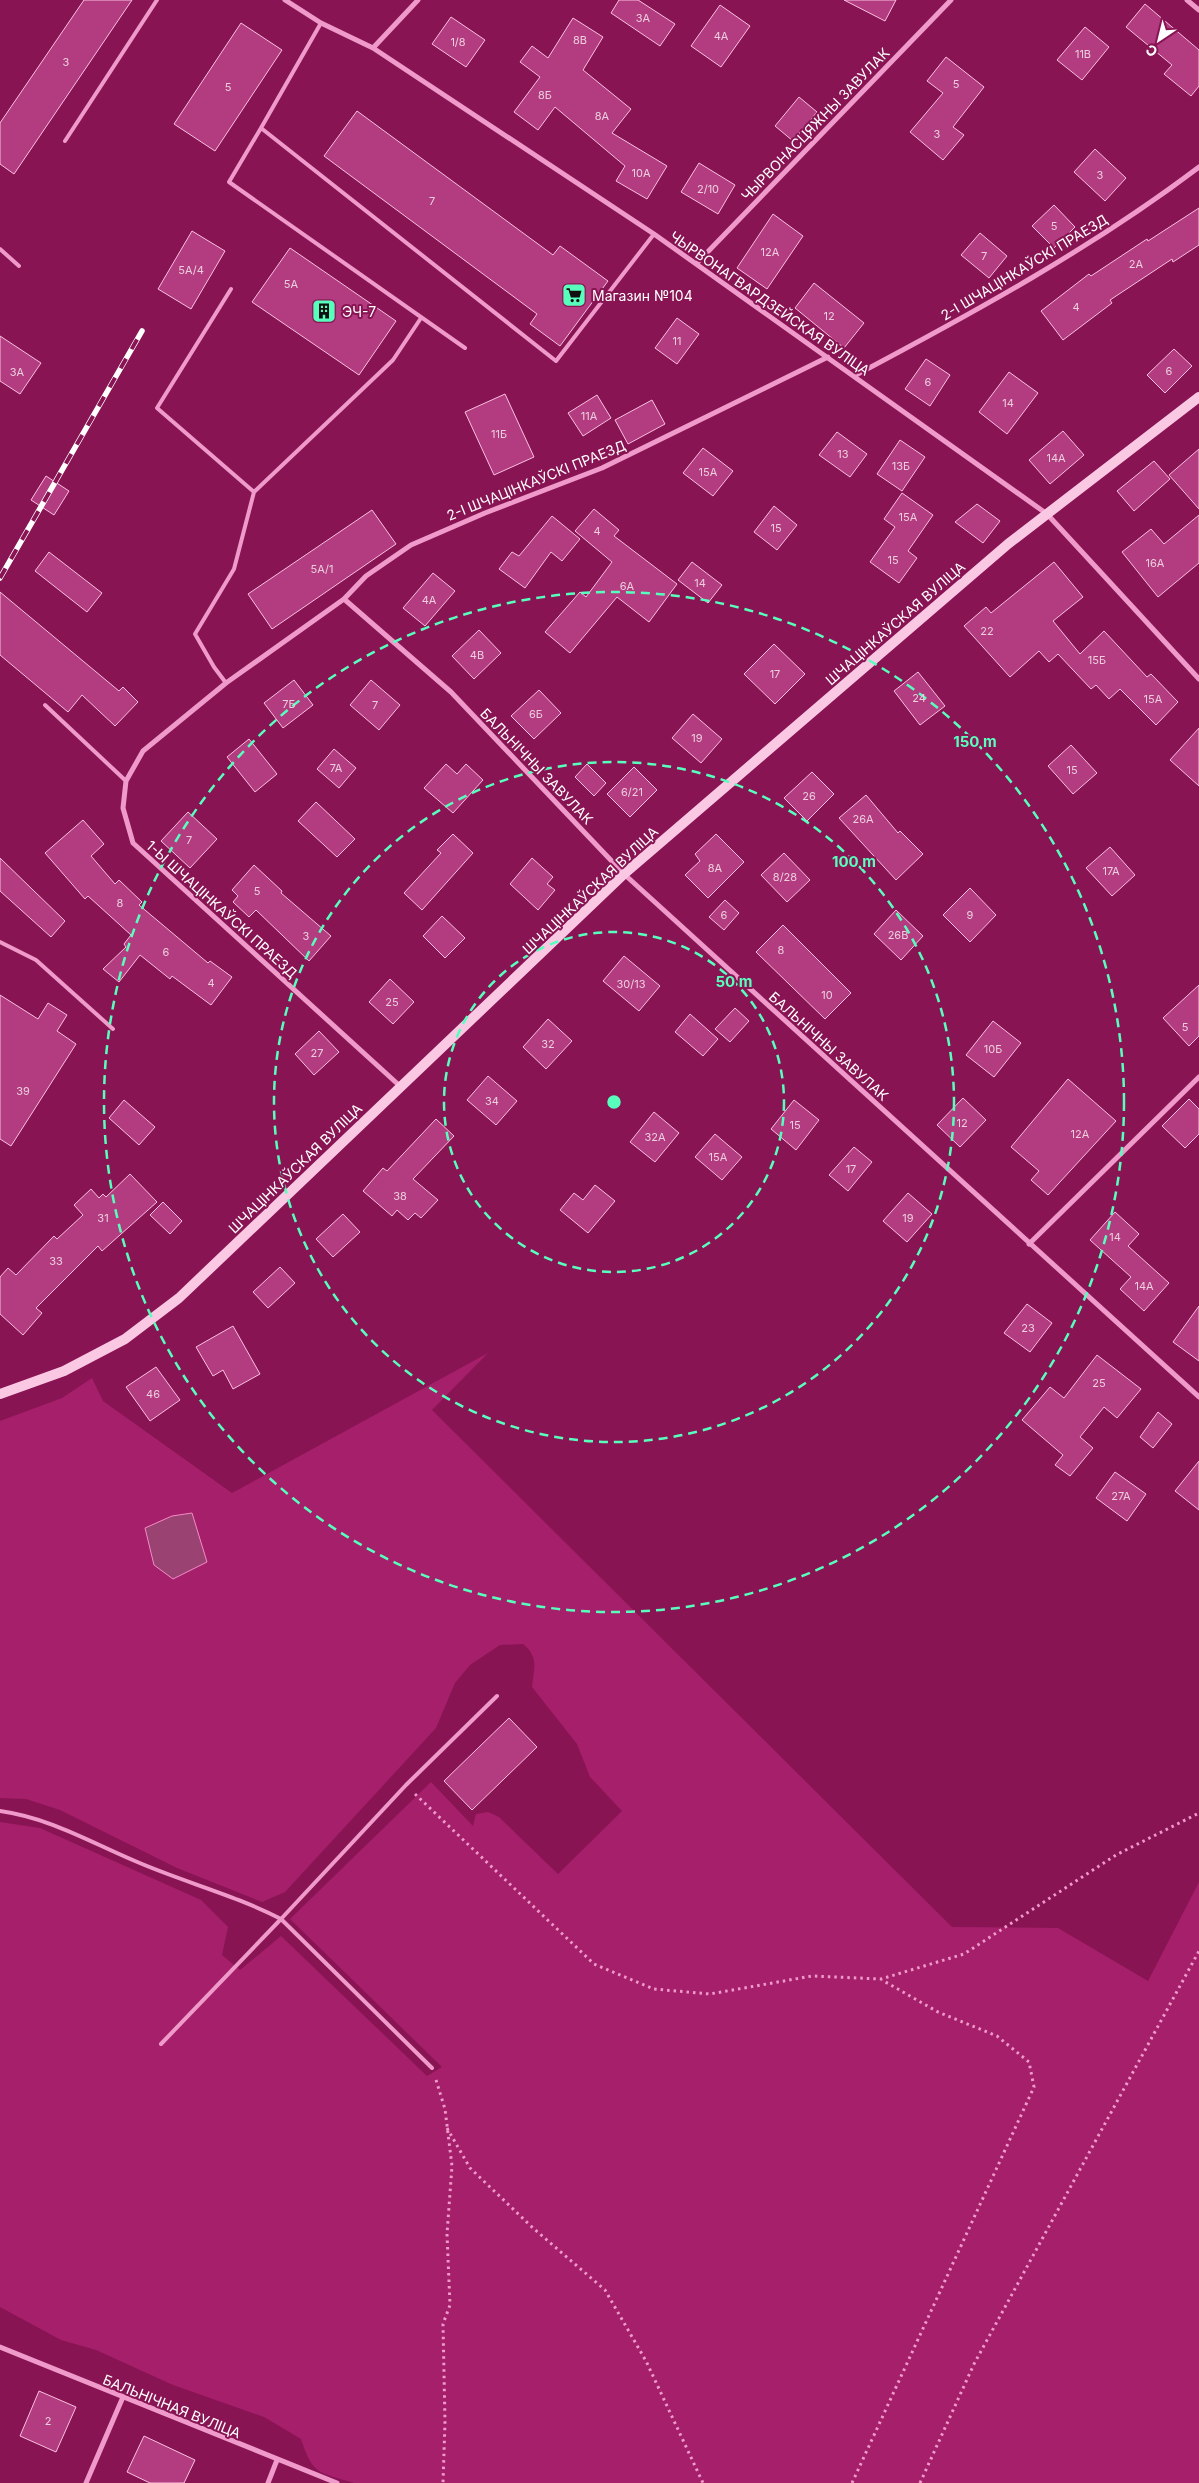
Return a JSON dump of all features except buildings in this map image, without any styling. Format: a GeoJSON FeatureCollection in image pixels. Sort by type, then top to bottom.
{"type":"FeatureCollection","features":[{"type":"Feature","properties":{"kind":"street","name":"ЧЫРВОНАГВАРДЗЕЙСКАЯ ВУЛІЦА"},"geometry":{"type":"LineString","coordinates":[[285,0],[321,23],[373,48],[654,234],[1048,514],[1199,679]]}},
{"type":"Feature","properties":{"kind":"street"},"geometry":{"type":"LineString","coordinates":[[373,48],[418,0]]}},
{"type":"Feature","properties":{"kind":"street","name":"ЧЫРВОНАСЦЯЖНЫ ЗАВУЛАК"},"geometry":{"type":"LineString","coordinates":[[696,264],[951,0]]}},
{"type":"Feature","properties":{"kind":"street"},"geometry":{"type":"LineString","coordinates":[[1187,0],[1199,10]]}},
{"type":"Feature","properties":{"kind":"street","name":"2-І ШЧАЦІНКАЎСКІ ПРАЕЗД"},"geometry":{"type":"LineString","coordinates":[[854,376],[988,305],[1144,207],[1199,167]]}},
{"type":"Feature","properties":{"kind":"street","name":"2-І ШЧАЦІНКАЎСКІ ПРАЕЗД"},"geometry":{"type":"LineString","coordinates":[[344,599],[366,576],[411,545],[485,513],[602,468],[828,358]]}},
{"type":"Feature","properties":{"kind":"street","name":"ШЧАЦІНКАЎСКАЯ ВУЛІЦА"},"geometry":{"type":"LineString","coordinates":[[0,1394],[64,1371],[116,1343],[179,1298],[624,874],[1008,544],[1199,397]]}},
{"type":"Feature","properties":{"kind":"street","name":"1-Ы ШЧАЦІНКАЎСКІ ПРАЕЗД"},"geometry":{"type":"LineString","coordinates":[[344,599],[226,683],[143,751],[126,781],[124,808],[133,843],[401,1086]]}},
{"type":"Feature","properties":{"kind":"street","name":"БАЛЬНІЧНЫ ЗАВУЛАК"},"geometry":{"type":"LineString","coordinates":[[344,599],[451,692],[624,874],[1199,1397]]}},
{"type":"Feature","properties":{"kind":"street"},"geometry":{"type":"LineString","coordinates":[[1029,1244],[1198,1079]]}},
{"type":"Feature","properties":{"kind":"street","name":"БАЛЬНІЧНАЯ ВУЛІЦА"},"geometry":{"type":"LineString","coordinates":[[0,2347],[337,2483]]}},
{"type":"Feature","properties":{"kind":"street"},"geometry":{"type":"LineString","coordinates":[[86,2483],[123,2398]]}},
{"type":"Feature","properties":{"kind":"street"},"geometry":{"type":"LineString","coordinates":[[268,2483],[277,2460]]}},
{"type":"Feature","properties":{"kind":"lane"},"geometry":{"type":"LineString","coordinates":[[64,141],[157,0]]}},
{"type":"Feature","properties":{"kind":"lane"},"geometry":{"type":"LineString","coordinates":[[321,23],[229,182],[465,348]]}},
{"type":"Feature","properties":{"kind":"lane"},"geometry":{"type":"LineString","coordinates":[[261,128],[556,361],[654,234]]}},
{"type":"Feature","properties":{"kind":"lane"},"geometry":{"type":"LineString","coordinates":[[0,249],[19,266]]}},
{"type":"Feature","properties":{"kind":"lane"},"geometry":{"type":"LineString","coordinates":[[231,289],[157,408],[254,492]]}},
{"type":"Feature","properties":{"kind":"lane"},"geometry":{"type":"LineString","coordinates":[[226,683],[214,667],[195,634],[234,569],[254,492],[393,360],[421,318]]}},
{"type":"Feature","properties":{"kind":"lane"},"geometry":{"type":"LineString","coordinates":[[45,706],[126,781]]}},
{"type":"Feature","properties":{"kind":"lane"},"geometry":{"type":"LineString","coordinates":[[0,942],[36,960],[113,1028]]}},
{"type":"Feature","properties":{"kind":"lane"},"geometry":{"type":"LineString","coordinates":[[161,2044],[406,1784],[497,1696]]}},
{"type":"Feature","properties":{"kind":"lane"},"geometry":{"type":"LineString","coordinates":[[0,1811],[24,1814],[52,1823],[136,1862],[254,1905],[281,1918],[432,2068]]}},
{"type":"Feature","properties":{"kind":"path"},"geometry":{"type":"LineString","coordinates":[[406,1784],[594,1964],[654,1989],[710,1994],[812,1976],[881,1979],[964,1954],[1116,1855],[1199,1813]]}},
{"type":"Feature","properties":{"kind":"path"},"geometry":{"type":"LineString","coordinates":[[920,2483],[974,2364],[1199,1951]]}},
{"type":"Feature","properties":{"kind":"path"},"geometry":{"type":"LineString","coordinates":[[852,2483],[1034,2087],[1029,2062],[997,2036],[938,2012],[881,1979]]}},
{"type":"Feature","properties":{"kind":"path"},"geometry":{"type":"LineString","coordinates":[[432,2068],[445,2109],[452,2166],[447,2234],[450,2305],[443,2324],[446,2422],[443,2483]]}},
{"type":"Feature","properties":{"kind":"path"},"geometry":{"type":"LineString","coordinates":[[447,2128],[470,2168],[533,2228],[605,2290],[646,2361],[703,2483]]}},
{"type":"Feature","properties":{"kind":"shaded area"},"geometry":{"type":"Polygon","coordinates":[[[488,1353],[432,1410],[952,1927],[1058,1928],[1148,1981],[1199,1882],[1199,2483],[354,2483],[319,2471],[309,2460],[301,2439],[264,2417],[173,2385],[96,2350],[61,2340],[0,2307],[0,1822],[40,1828],[201,1900],[228,1927],[222,1955],[240,1970],[281,1936],[427,2076],[442,2067],[290,1919],[431,1782],[473,1826],[476,1814],[488,1812],[499,1817],[558,1874],[622,1811],[590,1777],[577,1744],[532,1687],[533,1658],[523,1644],[500,1645],[470,1665],[455,1683],[436,1728],[285,1892],[262,1902],[177,1868],[60,1810],[26,1799],[0,1798],[0,1421],[62,1398],[92,1378],[103,1401],[232,1493],[488,1353]]]}},
{"type":"Feature","properties":{"kind":"shaded area"},"geometry":{"type":"Polygon","coordinates":[[[192,1513],[207,1562],[173,1579],[154,1565],[145,1528],[172,1516],[192,1513]]]}},
{"type":"Feature","properties":{"kind":"railway"},"geometry":{"type":"LineString","coordinates":[[0,578],[142,331]]}},
{"type":"Feature","properties":{"kind":"place","name":"Магазин №104"},"geometry":{"type":"Point","coordinates":[574,295]}},
{"type":"Feature","properties":{"kind":"place","name":"ЭЧ-7"},"geometry":{"type":"Point","coordinates":[324,311]}}]}
